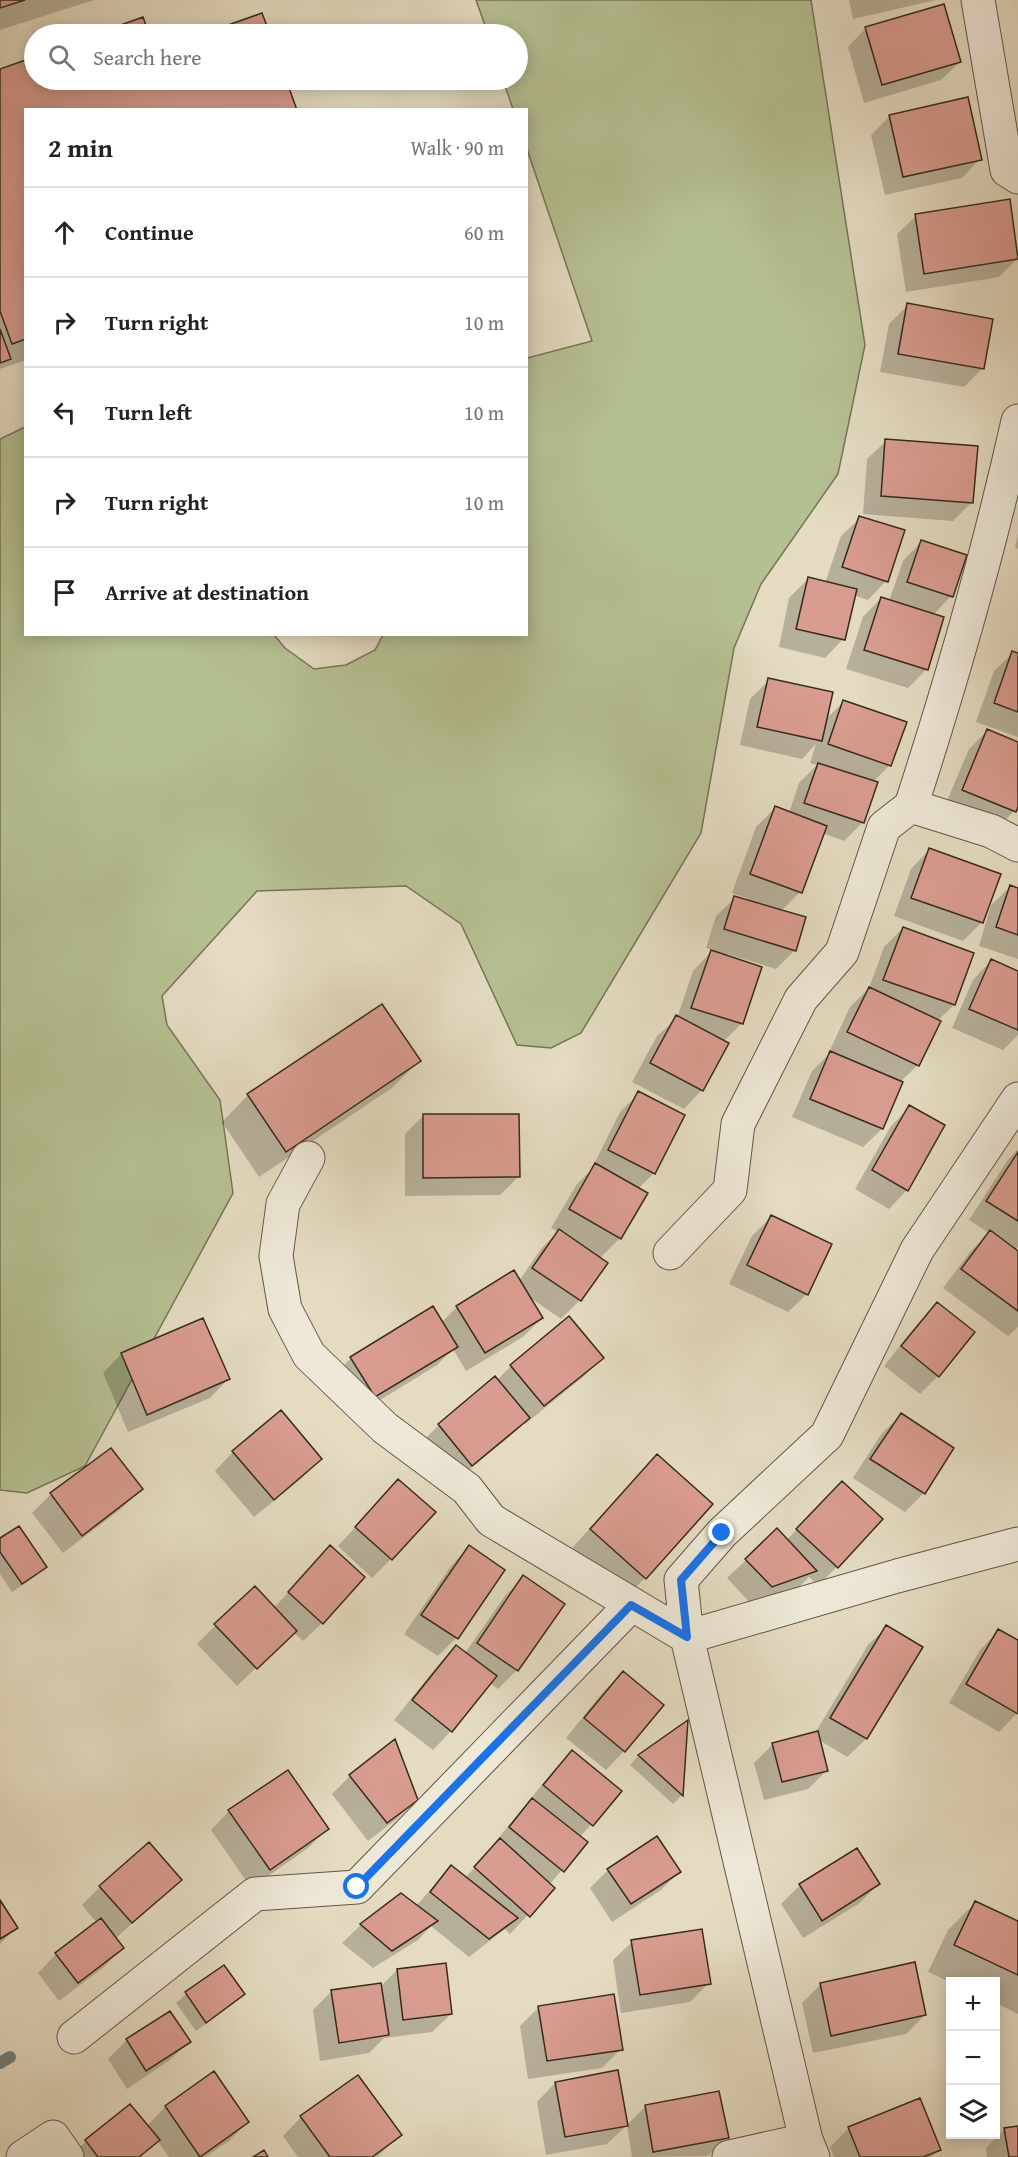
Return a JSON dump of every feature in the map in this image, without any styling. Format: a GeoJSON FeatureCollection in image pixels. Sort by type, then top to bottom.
{"type":"FeatureCollection","features":[{"type":"Feature","properties":{"kind":"street"},"geometry":{"type":"LineString","coordinates":[[978,0],[1007,170],[1018,177]]}},
{"type":"Feature","properties":{"kind":"street"},"geometry":{"type":"LineString","coordinates":[[670,1253],[730,1190],[738,1124],[801,999],[842,952],[884,827],[911,806],[932,742],[1003,489],[1018,422]]}},
{"type":"Feature","properties":{"kind":"street"},"geometry":{"type":"LineString","coordinates":[[911,806],[991,831],[1018,845]]}},
{"type":"Feature","properties":{"kind":"street"},"geometry":{"type":"LineString","coordinates":[[729,2157],[810,2149],[687,1637],[681,1580],[722,1533],[827,1435],[917,1250],[1018,1099]]}},
{"type":"Feature","properties":{"kind":"street"},"geometry":{"type":"LineString","coordinates":[[308,1158],[283,1204],[276,1256],[285,1309],[309,1355],[385,1428],[467,1489],[491,1520],[687,1637],[897,1576],[1018,1544]]}},
{"type":"Feature","properties":{"kind":"street"},"geometry":{"type":"LineString","coordinates":[[74,2037],[255,1894],[357,1887],[631,1605]]}},
{"type":"Feature","properties":{"kind":"street"},"geometry":{"type":"LineString","coordinates":[[23,2157],[53,2137],[67,2157]]}},
{"type":"Feature","properties":{"kind":"green space"},"geometry":{"type":"Polygon","coordinates":[[[476,0],[811,0],[865,345],[838,474],[761,584],[734,648],[701,833],[581,1033],[551,1048],[517,1045],[461,924],[406,886],[257,891],[162,996],[167,1025],[220,1100],[233,1193],[85,1466],[27,1493],[0,1490],[0,439],[24,427],[24,636],[275,636],[285,648],[314,669],[346,665],[375,650],[382,636],[528,636],[528,358],[592,341],[528,152],[528,108],[513,108],[506,90],[528,90],[528,24],[484,24],[476,0]]]}},
{"type":"Feature","properties":{"kind":"building"},"geometry":{"type":"Polygon","coordinates":[[[0,0],[25,0],[0,8],[0,0]]]}},
{"type":"Feature","properties":{"kind":"building"},"geometry":{"type":"Polygon","coordinates":[[[944,4],[961,62],[882,85],[865,27],[944,4]]]}},
{"type":"Feature","properties":{"kind":"building"},"geometry":{"type":"Polygon","coordinates":[[[262,13],[266,24],[231,24],[262,13]]]}},
{"type":"Feature","properties":{"kind":"building"},"geometry":{"type":"Polygon","coordinates":[[[143,17],[145,24],[124,24],[143,17]]]}},
{"type":"Feature","properties":{"kind":"building"},"geometry":{"type":"Polygon","coordinates":[[[24,61],[24,90],[290,90],[296,108],[24,108],[24,340],[12,344],[0,311],[0,69],[24,61]]]}},
{"type":"Feature","properties":{"kind":"building"},"geometry":{"type":"Polygon","coordinates":[[[968,97],[982,160],[903,177],[889,115],[968,97]]]}},
{"type":"Feature","properties":{"kind":"building"},"geometry":{"type":"Polygon","coordinates":[[[1010,199],[1018,259],[924,274],[915,214],[1010,199]]]}},
{"type":"Feature","properties":{"kind":"building"},"geometry":{"type":"Polygon","coordinates":[[[907,303],[993,319],[984,369],[898,354],[907,303]]]}},
{"type":"Feature","properties":{"kind":"building"},"geometry":{"type":"Polygon","coordinates":[[[0,329],[11,359],[0,363],[0,329]]]}},
{"type":"Feature","properties":{"kind":"building"},"geometry":{"type":"Polygon","coordinates":[[[885,439],[978,446],[973,503],[881,496],[885,439]]]}},
{"type":"Feature","properties":{"kind":"building"},"geometry":{"type":"Polygon","coordinates":[[[859,516],[905,530],[888,582],[842,567],[859,516]]]}},
{"type":"Feature","properties":{"kind":"building"},"geometry":{"type":"Polygon","coordinates":[[[921,540],[967,555],[953,597],[907,582],[921,540]]]}},
{"type":"Feature","properties":{"kind":"building"},"geometry":{"type":"Polygon","coordinates":[[[808,577],[857,589],[845,640],[796,629],[808,577]]]}},
{"type":"Feature","properties":{"kind":"building"},"geometry":{"type":"Polygon","coordinates":[[[881,597],[944,617],[928,670],[864,650],[881,597]]]}},
{"type":"Feature","properties":{"kind":"building"},"geometry":{"type":"Polygon","coordinates":[[[1012,651],[1018,653],[1018,712],[994,703],[1012,651]]]}},
{"type":"Feature","properties":{"kind":"building"},"geometry":{"type":"Polygon","coordinates":[[[768,678],[833,692],[822,741],[757,727],[768,678]]]}},
{"type":"Feature","properties":{"kind":"building"},"geometry":{"type":"Polygon","coordinates":[[[843,700],[907,722],[891,766],[828,744],[843,700]]]}},
{"type":"Feature","properties":{"kind":"building"},"geometry":{"type":"Polygon","coordinates":[[[987,729],[1018,742],[1018,807],[1016,812],[962,790],[987,729]]]}},
{"type":"Feature","properties":{"kind":"building"},"geometry":{"type":"Polygon","coordinates":[[[818,763],[878,782],[864,823],[804,803],[818,763]]]}},
{"type":"Feature","properties":{"kind":"building"},"geometry":{"type":"Polygon","coordinates":[[[775,806],[827,826],[802,893],[750,874],[775,806]]]}},
{"type":"Feature","properties":{"kind":"building"},"geometry":{"type":"Polygon","coordinates":[[[929,848],[1001,874],[983,923],[911,898],[929,848]]]}},
{"type":"Feature","properties":{"kind":"building"},"geometry":{"type":"Polygon","coordinates":[[[1010,885],[1018,888],[1018,935],[996,927],[1010,885]]]}},
{"type":"Feature","properties":{"kind":"building"},"geometry":{"type":"Polygon","coordinates":[[[734,896],[806,917],[796,951],[724,929],[734,896]]]}},
{"type":"Feature","properties":{"kind":"building"},"geometry":{"type":"Polygon","coordinates":[[[903,927],[974,953],[955,1005],[883,980],[903,927]]]}},
{"type":"Feature","properties":{"kind":"building"},"geometry":{"type":"Polygon","coordinates":[[[711,950],[762,967],[743,1024],[691,1008],[711,950]]]}},
{"type":"Feature","properties":{"kind":"building"},"geometry":{"type":"Polygon","coordinates":[[[991,959],[1018,971],[1018,1030],[969,1009],[991,959]]]}},
{"type":"Feature","properties":{"kind":"building"},"geometry":{"type":"Polygon","coordinates":[[[869,987],[941,1021],[919,1066],[847,1032],[869,987]]]}},
{"type":"Feature","properties":{"kind":"building"},"geometry":{"type":"Polygon","coordinates":[[[382,1004],[421,1061],[286,1152],[247,1094],[382,1004]]]}},
{"type":"Feature","properties":{"kind":"building"},"geometry":{"type":"Polygon","coordinates":[[[676,1015],[729,1043],[703,1091],[650,1063],[676,1015]]]}},
{"type":"Feature","properties":{"kind":"building"},"geometry":{"type":"Polygon","coordinates":[[[830,1051],[903,1082],[883,1129],[810,1099],[830,1051]]]}},
{"type":"Feature","properties":{"kind":"building"},"geometry":{"type":"Polygon","coordinates":[[[638,1091],[685,1115],[655,1174],[608,1150],[638,1091]]]}},
{"type":"Feature","properties":{"kind":"building"},"geometry":{"type":"Polygon","coordinates":[[[909,1105],[945,1125],[908,1191],[872,1170],[909,1105]]]}},
{"type":"Feature","properties":{"kind":"building"},"geometry":{"type":"Polygon","coordinates":[[[423,1114],[519,1114],[520,1177],[423,1178],[423,1114]]]}},
{"type":"Feature","properties":{"kind":"building"},"geometry":{"type":"Polygon","coordinates":[[[1018,1152],[1018,1221],[986,1201],[1018,1152]]]}},
{"type":"Feature","properties":{"kind":"building"},"geometry":{"type":"Polygon","coordinates":[[[595,1163],[648,1193],[621,1239],[569,1209],[595,1163]]]}},
{"type":"Feature","properties":{"kind":"building"},"geometry":{"type":"Polygon","coordinates":[[[771,1215],[832,1244],[808,1295],[747,1265],[771,1215]]]}},
{"type":"Feature","properties":{"kind":"building"},"geometry":{"type":"Polygon","coordinates":[[[559,1229],[608,1263],[581,1301],[532,1268],[559,1229]]]}},
{"type":"Feature","properties":{"kind":"building"},"geometry":{"type":"Polygon","coordinates":[[[990,1230],[1018,1251],[1018,1311],[961,1269],[990,1230]]]}},
{"type":"Feature","properties":{"kind":"building"},"geometry":{"type":"Polygon","coordinates":[[[514,1270],[543,1318],[485,1353],[456,1306],[514,1270]]]}},
{"type":"Feature","properties":{"kind":"building"},"geometry":{"type":"Polygon","coordinates":[[[937,1302],[975,1332],[939,1377],[901,1346],[937,1302]]]}},
{"type":"Feature","properties":{"kind":"building"},"geometry":{"type":"Polygon","coordinates":[[[433,1306],[458,1347],[375,1397],[350,1357],[433,1306]]]}},
{"type":"Feature","properties":{"kind":"building"},"geometry":{"type":"Polygon","coordinates":[[[569,1316],[604,1358],[544,1406],[510,1365],[569,1316]]]}},
{"type":"Feature","properties":{"kind":"building"},"geometry":{"type":"Polygon","coordinates":[[[203,1318],[230,1379],[147,1415],[121,1353],[203,1318]]]}},
{"type":"Feature","properties":{"kind":"building"},"geometry":{"type":"Polygon","coordinates":[[[495,1376],[530,1418],[472,1466],[438,1424],[495,1376]]]}},
{"type":"Feature","properties":{"kind":"building"},"geometry":{"type":"Polygon","coordinates":[[[281,1410],[322,1459],[274,1500],[232,1451],[281,1410]]]}},
{"type":"Feature","properties":{"kind":"building"},"geometry":{"type":"Polygon","coordinates":[[[901,1413],[954,1448],[925,1494],[870,1459],[901,1413]]]}},
{"type":"Feature","properties":{"kind":"building"},"geometry":{"type":"Polygon","coordinates":[[[111,1448],[143,1489],[82,1536],[50,1493],[111,1448]]]}},
{"type":"Feature","properties":{"kind":"building"},"geometry":{"type":"Polygon","coordinates":[[[657,1454],[713,1504],[646,1579],[590,1529],[657,1454]]]}},
{"type":"Feature","properties":{"kind":"building"},"geometry":{"type":"Polygon","coordinates":[[[398,1479],[436,1512],[392,1560],[355,1527],[398,1479]]]}},
{"type":"Feature","properties":{"kind":"building"},"geometry":{"type":"Polygon","coordinates":[[[842,1481],[883,1519],[838,1568],[796,1529],[842,1481]]]}},
{"type":"Feature","properties":{"kind":"building"},"geometry":{"type":"Polygon","coordinates":[[[19,1526],[47,1567],[22,1584],[0,1552],[0,1538],[19,1526]]]}},
{"type":"Feature","properties":{"kind":"building"},"geometry":{"type":"Polygon","coordinates":[[[777,1528],[817,1571],[772,1587],[745,1559],[777,1528]]]}},
{"type":"Feature","properties":{"kind":"building"},"geometry":{"type":"Polygon","coordinates":[[[330,1545],[365,1577],[323,1624],[288,1592],[330,1545]]]}},
{"type":"Feature","properties":{"kind":"building"},"geometry":{"type":"Polygon","coordinates":[[[469,1545],[505,1570],[458,1639],[421,1615],[469,1545]]]}},
{"type":"Feature","properties":{"kind":"building"},"geometry":{"type":"Polygon","coordinates":[[[523,1575],[565,1604],[518,1671],[477,1643],[523,1575]]]}},
{"type":"Feature","properties":{"kind":"building"},"geometry":{"type":"Polygon","coordinates":[[[255,1586],[297,1631],[257,1669],[214,1624],[255,1586]]]}},
{"type":"Feature","properties":{"kind":"building"},"geometry":{"type":"Polygon","coordinates":[[[886,1625],[923,1647],[867,1739],[830,1718],[886,1625]]]}},
{"type":"Feature","properties":{"kind":"building"},"geometry":{"type":"Polygon","coordinates":[[[998,1629],[1018,1640],[1018,1714],[966,1684],[998,1629]]]}},
{"type":"Feature","properties":{"kind":"building"},"geometry":{"type":"Polygon","coordinates":[[[456,1645],[497,1676],[452,1732],[412,1700],[456,1645]]]}},
{"type":"Feature","properties":{"kind":"building"},"geometry":{"type":"Polygon","coordinates":[[[623,1671],[664,1705],[625,1752],[584,1718],[623,1671]]]}},
{"type":"Feature","properties":{"kind":"building"},"geometry":{"type":"Polygon","coordinates":[[[688,1720],[683,1796],[638,1755],[688,1720]]]}},
{"type":"Feature","properties":{"kind":"building"},"geometry":{"type":"Polygon","coordinates":[[[818,1731],[828,1771],[782,1782],[772,1743],[818,1731]]]}},
{"type":"Feature","properties":{"kind":"building"},"geometry":{"type":"Polygon","coordinates":[[[395,1739],[418,1800],[387,1823],[349,1775],[395,1739]]]}},
{"type":"Feature","properties":{"kind":"building"},"geometry":{"type":"Polygon","coordinates":[[[572,1750],[622,1791],[593,1826],[543,1785],[572,1750]]]}},
{"type":"Feature","properties":{"kind":"building"},"geometry":{"type":"Polygon","coordinates":[[[288,1770],[329,1829],[270,1870],[228,1810],[288,1770]]]}},
{"type":"Feature","properties":{"kind":"building"},"geometry":{"type":"Polygon","coordinates":[[[532,1798],[588,1842],[564,1872],[509,1827],[532,1798]]]}},
{"type":"Feature","properties":{"kind":"building"},"geometry":{"type":"Polygon","coordinates":[[[657,1836],[681,1872],[631,1904],[607,1869],[657,1836]]]}},
{"type":"Feature","properties":{"kind":"building"},"geometry":{"type":"Polygon","coordinates":[[[500,1838],[555,1888],[530,1917],[474,1867],[500,1838]]]}},
{"type":"Feature","properties":{"kind":"building"},"geometry":{"type":"Polygon","coordinates":[[[149,1842],[182,1880],[132,1923],[99,1886],[149,1842]]]}},
{"type":"Feature","properties":{"kind":"building"},"geometry":{"type":"Polygon","coordinates":[[[857,1848],[880,1884],[822,1921],[799,1884],[857,1848]]]}},
{"type":"Feature","properties":{"kind":"building"},"geometry":{"type":"Polygon","coordinates":[[[451,1865],[518,1918],[489,1939],[430,1892],[451,1865]]]}},
{"type":"Feature","properties":{"kind":"building"},"geometry":{"type":"Polygon","coordinates":[[[401,1893],[438,1921],[392,1951],[360,1924],[401,1893]]]}},
{"type":"Feature","properties":{"kind":"building"},"geometry":{"type":"Polygon","coordinates":[[[0,1900],[18,1928],[0,1939],[0,1900]]]}},
{"type":"Feature","properties":{"kind":"building"},"geometry":{"type":"Polygon","coordinates":[[[975,1901],[1018,1921],[1018,1975],[954,1945],[975,1901]]]}},
{"type":"Feature","properties":{"kind":"building"},"geometry":{"type":"Polygon","coordinates":[[[101,1918],[124,1948],[78,1983],[55,1953],[101,1918]]]}},
{"type":"Feature","properties":{"kind":"building"},"geometry":{"type":"Polygon","coordinates":[[[702,1929],[711,1984],[640,1995],[631,1940],[702,1929]]]}},
{"type":"Feature","properties":{"kind":"building"},"geometry":{"type":"Polygon","coordinates":[[[915,1962],[926,2015],[831,2036],[820,1983],[915,1962]]]}},
{"type":"Feature","properties":{"kind":"building"},"geometry":{"type":"Polygon","coordinates":[[[446,1963],[452,2014],[403,2020],[397,1969],[446,1963]]]}},
{"type":"Feature","properties":{"kind":"building"},"geometry":{"type":"Polygon","coordinates":[[[224,1965],[245,1994],[206,2023],[185,1992],[224,1965]]]}},
{"type":"Feature","properties":{"kind":"building"},"geometry":{"type":"Polygon","coordinates":[[[381,1983],[389,2035],[339,2043],[331,1990],[381,1983]]]}},
{"type":"Feature","properties":{"kind":"building"},"geometry":{"type":"Polygon","coordinates":[[[614,1994],[623,2050],[547,2061],[538,2006],[614,1994]]]}},
{"type":"Feature","properties":{"kind":"building"},"geometry":{"type":"Polygon","coordinates":[[[170,2011],[191,2042],[146,2071],[126,2039],[170,2011]]]}},
{"type":"Feature","properties":{"kind":"building"},"geometry":{"type":"Polygon","coordinates":[[[618,2070],[628,2126],[565,2137],[555,2082],[618,2070]]]}},
{"type":"Feature","properties":{"kind":"building"},"geometry":{"type":"Polygon","coordinates":[[[214,2071],[249,2122],[200,2157],[165,2106],[214,2071]]]}},
{"type":"Feature","properties":{"kind":"building"},"geometry":{"type":"Polygon","coordinates":[[[358,2075],[402,2135],[372,2157],[330,2157],[300,2116],[358,2075]]]}},
{"type":"Feature","properties":{"kind":"building"},"geometry":{"type":"Polygon","coordinates":[[[719,2091],[729,2138],[653,2152],[645,2105],[719,2091]]]}},
{"type":"Feature","properties":{"kind":"building"},"geometry":{"type":"Polygon","coordinates":[[[920,2098],[941,2150],[923,2157],[860,2157],[848,2127],[920,2098]]]}},
{"type":"Feature","properties":{"kind":"building"},"geometry":{"type":"Polygon","coordinates":[[[130,2104],[160,2140],[139,2157],[98,2157],[85,2140],[130,2104]]]}},
{"type":"Feature","properties":{"kind":"building"},"geometry":{"type":"Polygon","coordinates":[[[1018,2126],[1018,2157],[1009,2157],[1004,2128],[1018,2126]]]}},
{"type":"Feature","properties":{"kind":"building"},"geometry":{"type":"Polygon","coordinates":[[[264,2150],[268,2157],[253,2157],[264,2150]]]}},
{"type":"Feature","properties":{"kind":"waterway"},"geometry":{"type":"LineString","coordinates":[[0,2063],[10,2057]]}},
{"type":"Feature","properties":{"kind":"route"},"geometry":{"type":"LineString","coordinates":[[357,1887],[631,1605],[687,1637],[681,1580],[722,1533]]}}]}
